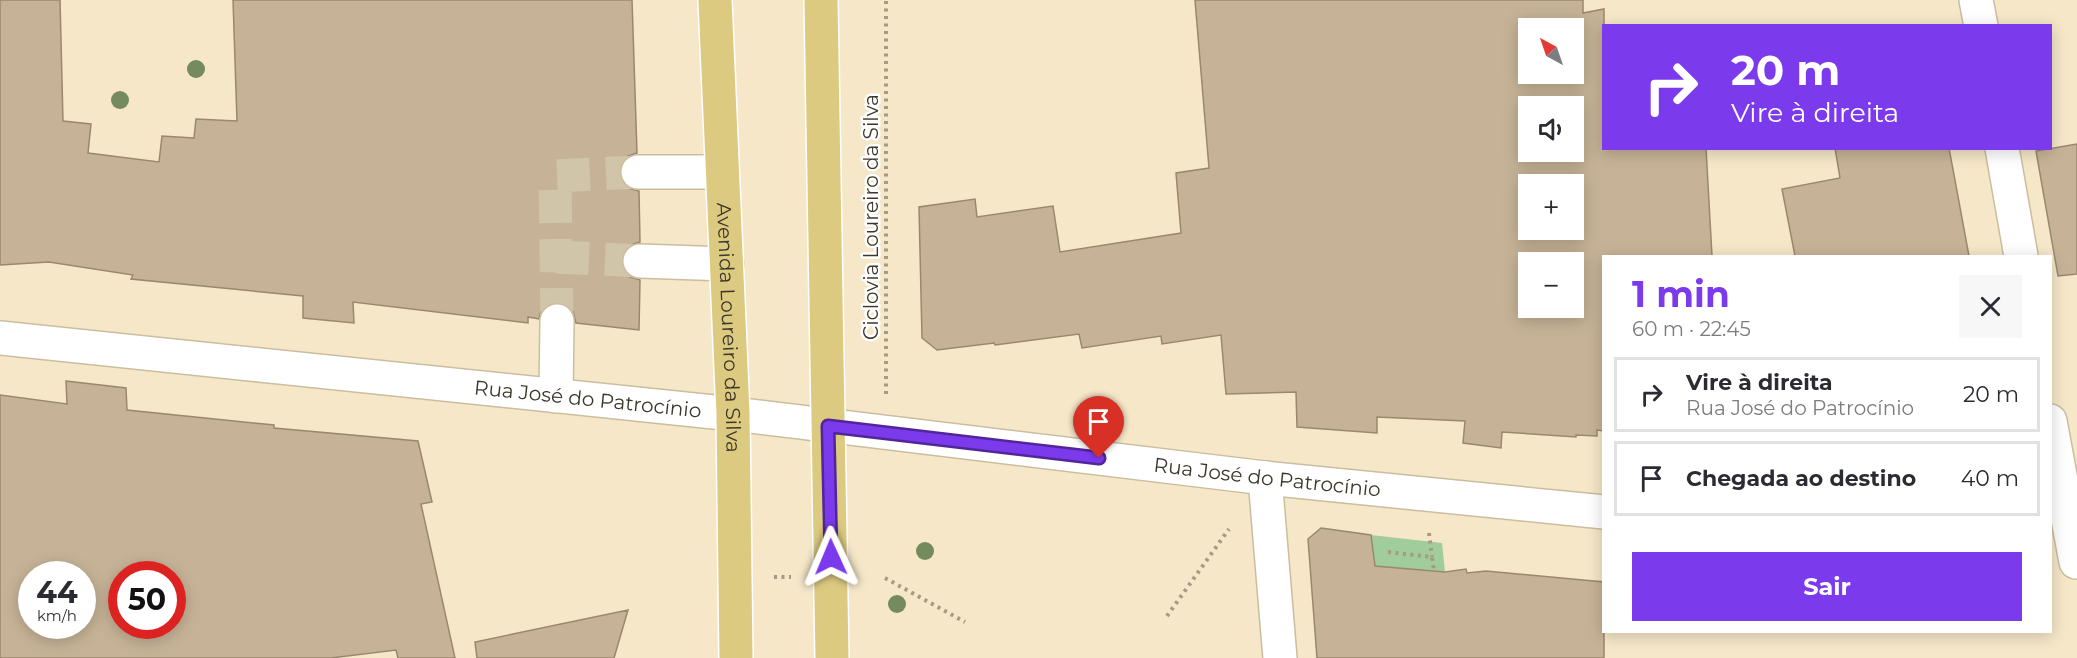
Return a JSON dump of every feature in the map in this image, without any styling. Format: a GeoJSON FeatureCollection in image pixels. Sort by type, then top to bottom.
{"type":"FeatureCollection","features":[{"type":"Feature","properties":{"kind":"main road","name":"Avenida Loureiro da Silva"},"geometry":{"type":"LineString","coordinates":[[716,0],[732,414],[736,658]]}},
{"type":"Feature","properties":{"kind":"main road"},"geometry":{"type":"LineString","coordinates":[[821,0],[832,658]]}},
{"type":"Feature","properties":{"kind":"street"},"geometry":{"type":"LineString","coordinates":[[1976,0],[1981,24]]}},
{"type":"Feature","properties":{"kind":"street"},"geometry":{"type":"LineString","coordinates":[[2002,150],[2022,255]]}},
{"type":"Feature","properties":{"kind":"street"},"geometry":{"type":"LineString","coordinates":[[638,172],[722,172]]}},
{"type":"Feature","properties":{"kind":"street"},"geometry":{"type":"LineString","coordinates":[[640,261],[726,264]]}},
{"type":"Feature","properties":{"kind":"street"},"geometry":{"type":"LineString","coordinates":[[556,396],[557,321]]}},
{"type":"Feature","properties":{"kind":"street","name":"Rua José do Patrocínio"},"geometry":{"type":"LineString","coordinates":[[0,338],[732,414],[1265,478],[1602,512]]}},
{"type":"Feature","properties":{"kind":"street"},"geometry":{"type":"LineString","coordinates":[[2052,437],[2068,561]]}},
{"type":"Feature","properties":{"kind":"street"},"geometry":{"type":"LineString","coordinates":[[1265,478],[1280,658]]}},
{"type":"Feature","properties":{"kind":"path","name":"Ciclovia Loureiro da Silva"},"geometry":{"type":"LineString","coordinates":[[886,0],[886,433]]}},
{"type":"Feature","properties":{"kind":"path"},"geometry":{"type":"LineString","coordinates":[[1167,616],[1265,478]]}},
{"type":"Feature","properties":{"kind":"path"},"geometry":{"type":"LineString","coordinates":[[1430,542],[1434,571]]}},
{"type":"Feature","properties":{"kind":"path"},"geometry":{"type":"LineString","coordinates":[[1388,552],[1432,557]]}},
{"type":"Feature","properties":{"kind":"path"},"geometry":{"type":"LineString","coordinates":[[734,576],[832,579]]}},
{"type":"Feature","properties":{"kind":"path"},"geometry":{"type":"LineString","coordinates":[[885,578],[965,622]]}},
{"type":"Feature","properties":{"kind":"green space"},"geometry":{"type":"Polygon","coordinates":[[[1371,535],[1442,543],[1445,572],[1383,639],[1371,535]]]}},
{"type":"Feature","properties":{"kind":"building"},"geometry":{"type":"Polygon","coordinates":[[[0,0],[60,0],[63,121],[91,124],[88,153],[159,162],[162,136],[194,138],[196,119],[237,121],[233,0],[632,0],[637,153],[628,156],[622,162],[619,173],[622,182],[628,188],[639,191],[640,242],[624,251],[621,261],[630,277],[640,280],[639,330],[576,323],[573,311],[558,302],[547,305],[541,311],[539,319],[528,317],[528,323],[353,302],[354,323],[303,318],[303,296],[131,279],[133,275],[49,262],[0,265],[0,0]]]}},
{"type":"Feature","properties":{"kind":"building"},"geometry":{"type":"Polygon","coordinates":[[[1195,0],[1583,0],[1583,13],[1604,9],[1602,150],[1706,150],[1712,255],[1602,255],[1602,431],[1597,430],[1597,436],[1576,435],[1576,437],[1502,432],[1501,448],[1463,443],[1465,421],[1377,417],[1377,433],[1297,427],[1296,392],[1226,394],[1221,335],[1162,344],[1161,336],[1082,348],[1079,334],[937,350],[922,338],[919,207],[975,199],[977,217],[1053,206],[1060,252],[1181,233],[1176,173],[1209,168],[1195,0]]]}},
{"type":"Feature","properties":{"kind":"building"},"geometry":{"type":"Polygon","coordinates":[[[2077,144],[2077,274],[2058,276],[2036,151],[2077,144]]]}},
{"type":"Feature","properties":{"kind":"building"},"geometry":{"type":"Polygon","coordinates":[[[1835,150],[1949,150],[1969,255],[1795,255],[1782,189],[1840,178],[1835,150]]]}},
{"type":"Feature","properties":{"kind":"building"},"geometry":{"type":"Polygon","coordinates":[[[66,381],[126,388],[127,410],[274,425],[274,428],[418,441],[432,502],[421,504],[455,658],[398,658],[396,650],[331,658],[0,658],[0,395],[67,404],[66,381]]]}},
{"type":"Feature","properties":{"kind":"building"},"geometry":{"type":"Polygon","coordinates":[[[1321,528],[1371,535],[1375,566],[1445,572],[1466,569],[1467,573],[1486,571],[1602,582],[1604,658],[1317,658],[1308,539],[1321,528]]]}},
{"type":"Feature","properties":{"kind":"building"},"geometry":{"type":"Polygon","coordinates":[[[628,610],[614,658],[477,658],[475,642],[628,610]]]}},
{"type":"Feature","properties":{"kind":"tunnel"},"geometry":{"type":"LineString","coordinates":[[557,321],[555,176],[638,172]]}},
{"type":"Feature","properties":{"kind":"tunnel"},"geometry":{"type":"LineString","coordinates":[[556,257],[640,261]]}},
{"type":"Feature","properties":{"kind":"route"},"geometry":{"type":"LineString","coordinates":[[831,557],[828,426],[1099,458]]}}]}
